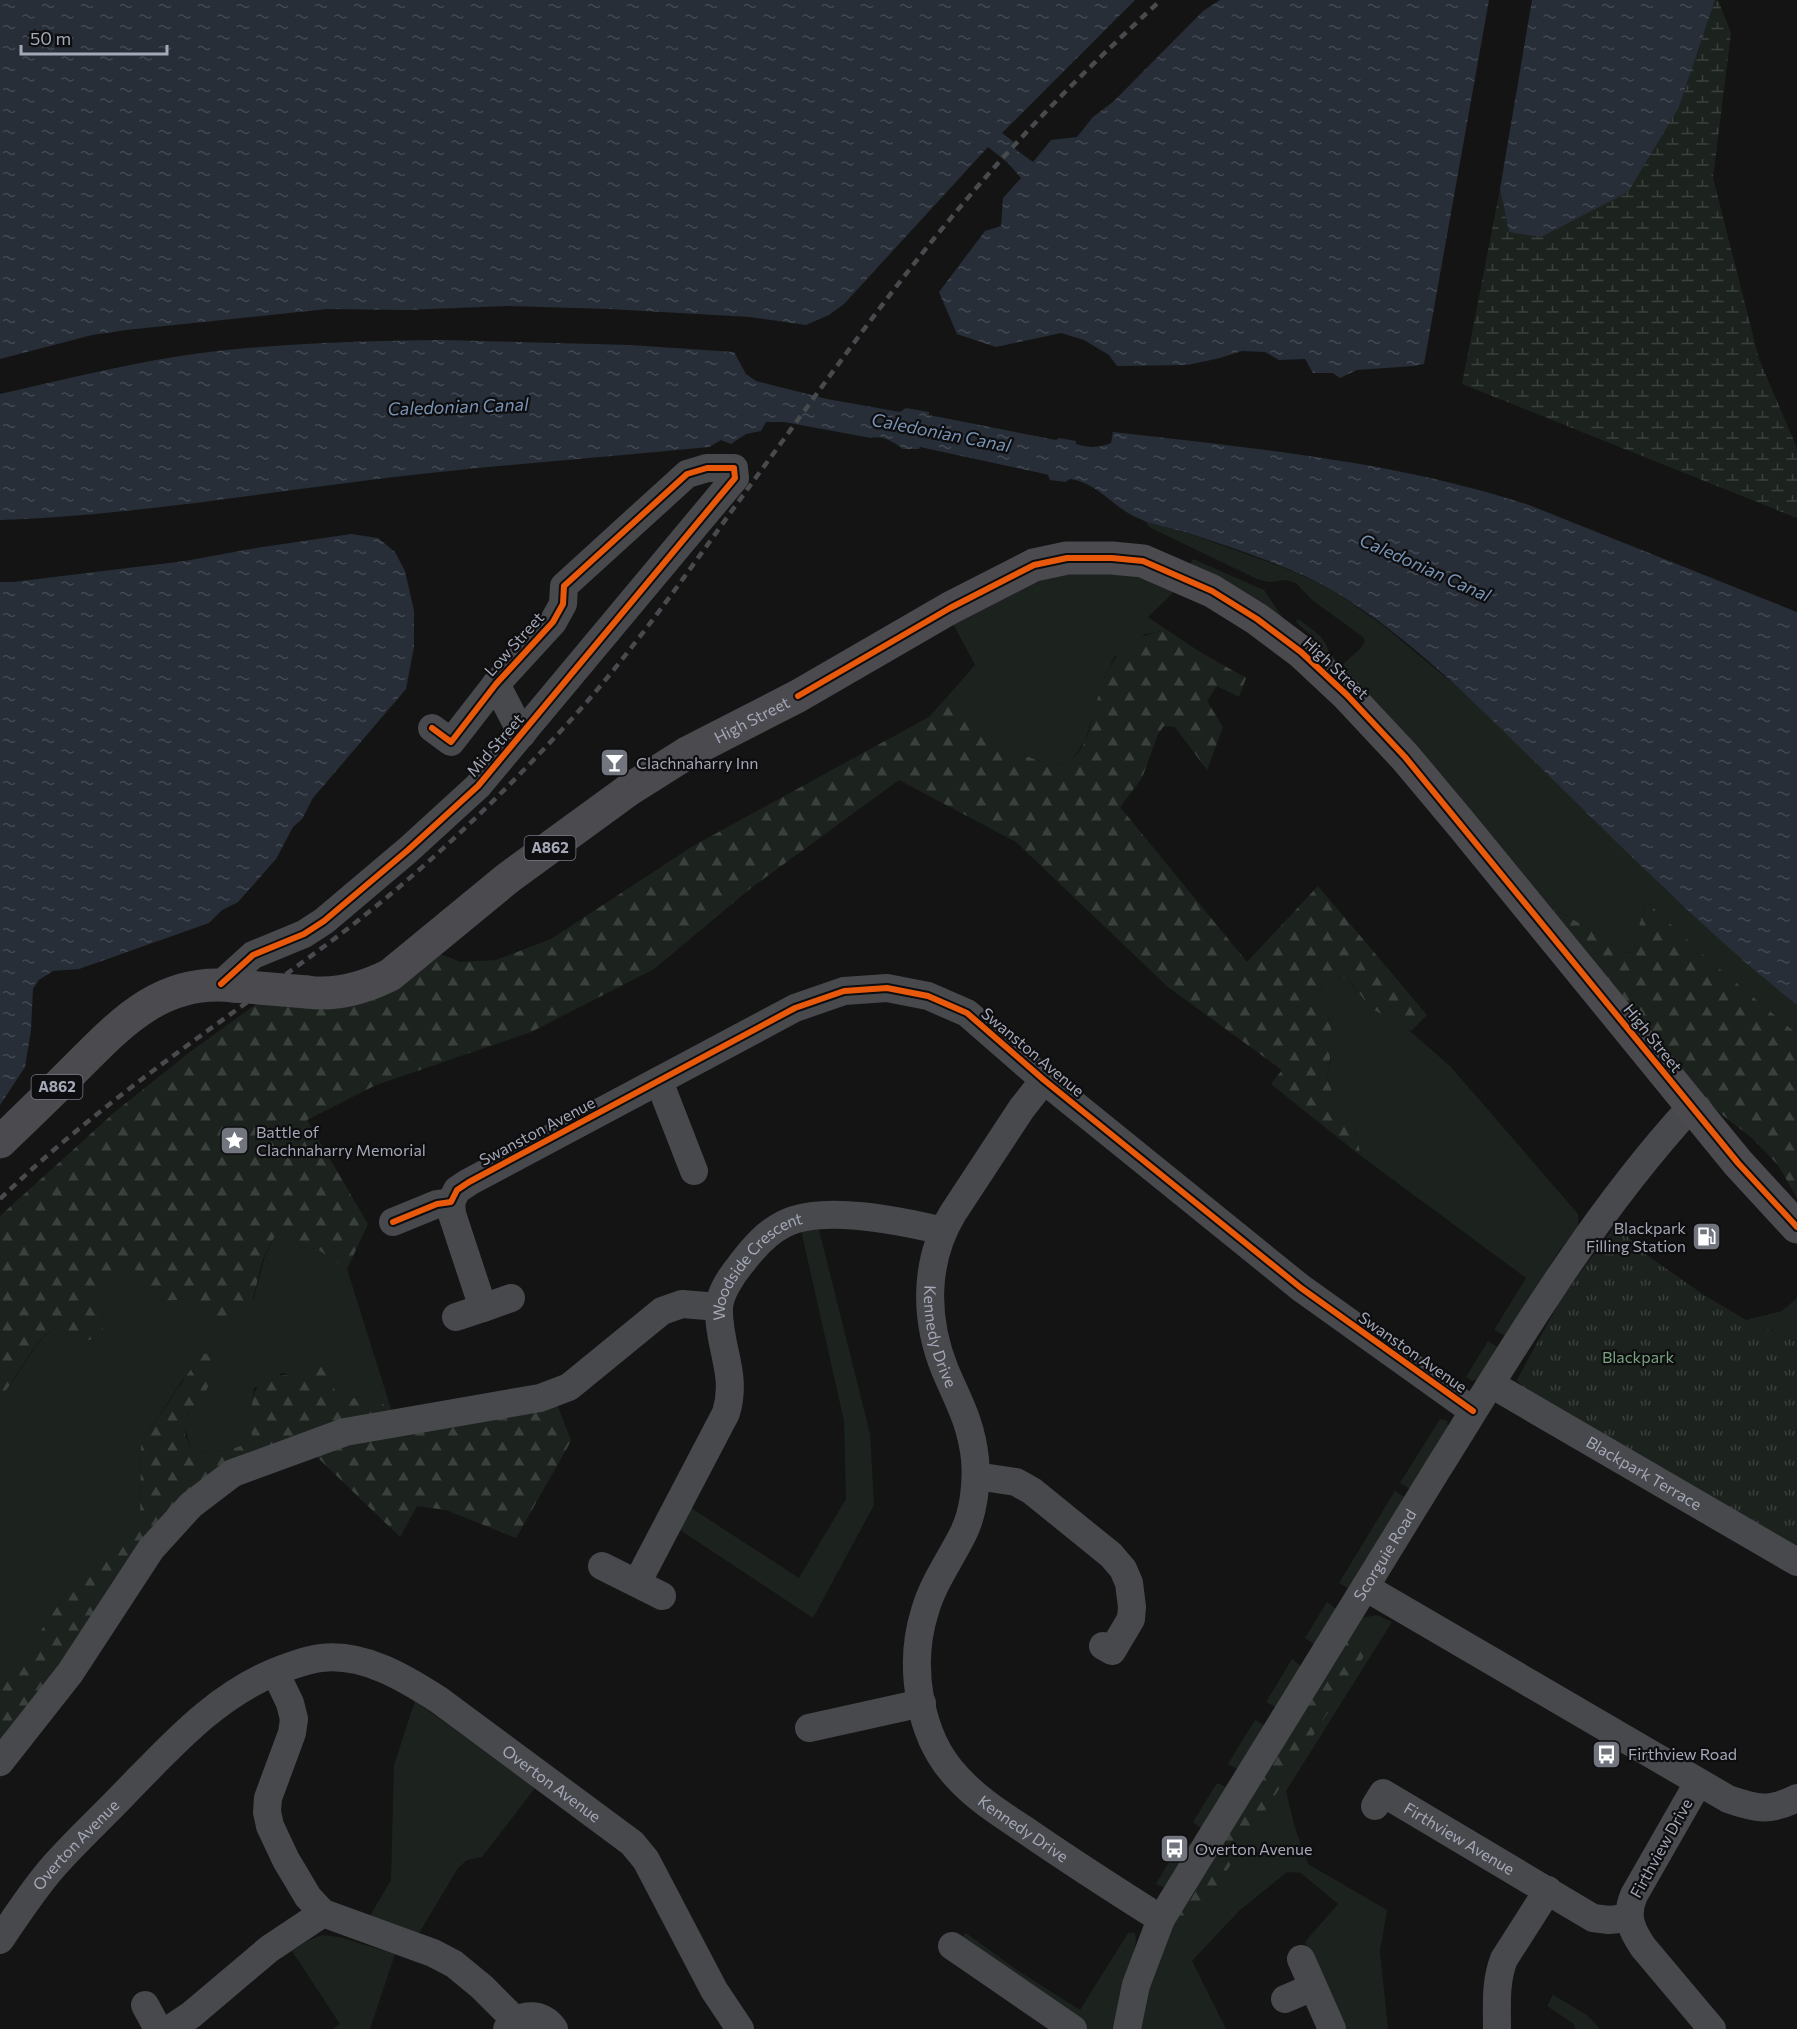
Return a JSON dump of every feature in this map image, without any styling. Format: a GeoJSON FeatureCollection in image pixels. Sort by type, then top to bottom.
{"type":"FeatureCollection","features":[{"type":"Feature","properties":{"kind":"main road","name":"High Street"},"geometry":{"type":"LineString","coordinates":[[227,985],[320,994],[345,992],[370,985],[390,975],[508,878],[652,774],[687,753],[798,696],[992,585],[1034,565],[1067,558],[1112,558],[1143,561],[1212,591],[1257,619],[1301,652],[1347,695],[1405,757],[1462,825],[1691,1107]]}},
{"type":"Feature","properties":{"kind":"main road","name":"A862"},"geometry":{"type":"LineString","coordinates":[[0,1142],[113,1031],[141,1008],[163,996],[186,988],[227,985]]}},
{"type":"Feature","properties":{"kind":"main road","name":"A862"},"geometry":{"type":"LineString","coordinates":[[1691,1107],[1745,1172],[1797,1227]]}},
{"type":"Feature","properties":{"kind":"street","name":"Mid Street"},"geometry":{"type":"LineString","coordinates":[[227,985],[253,955],[304,934],[324,921],[408,850],[478,786],[735,478],[734,468],[706,468],[687,474]]}},
{"type":"Feature","properties":{"kind":"street","name":"Low Street"},"geometry":{"type":"LineString","coordinates":[[432,728],[451,742],[496,684],[553,622],[563,604],[564,586],[687,474]]}},
{"type":"Feature","properties":{"kind":"street"},"geometry":{"type":"LineString","coordinates":[[553,622],[577,667]]}},
{"type":"Feature","properties":{"kind":"street"},"geometry":{"type":"LineString","coordinates":[[496,684],[522,734]]}},
{"type":"Feature","properties":{"kind":"street","name":"Swanston Avenue"},"geometry":{"type":"LineString","coordinates":[[451,1202],[458,1190],[469,1182],[795,1008],[844,991],[886,988],[928,996],[967,1013],[1044,1080],[1301,1288],[1473,1411]]}},
{"type":"Feature","properties":{"kind":"street","name":"Kennedy Drive"},"geometry":{"type":"LineString","coordinates":[[1044,1080],[1022,1108],[943,1231],[932,1268],[930,1317],[936,1347],[972,1434],[976,1476],[971,1509],[964,1532],[934,1587],[920,1629],[917,1674],[929,1731],[938,1751],[956,1776],[979,1798],[1086,1873],[1161,1919]]}},
{"type":"Feature","properties":{"kind":"street"},"geometry":{"type":"LineString","coordinates":[[659,1081],[692,1174]]}},
{"type":"Feature","properties":{"kind":"street","name":"Scorguie Road"},"geometry":{"type":"LineString","coordinates":[[1127,2029],[1136,1985],[1161,1919],[1473,1411],[1571,1259],[1655,1146],[1691,1107]]}},
{"type":"Feature","properties":{"kind":"street"},"geometry":{"type":"LineString","coordinates":[[393,1222],[437,1204],[451,1202],[469,1313],[511,1298]]}},
{"type":"Feature","properties":{"kind":"street","name":"Woodside Crescent"},"geometry":{"type":"LineString","coordinates":[[637,1583],[721,1422],[731,1397],[731,1384],[718,1306],[726,1287],[752,1249],[770,1232],[801,1218],[822,1215],[909,1223],[943,1231]]}},
{"type":"Feature","properties":{"kind":"street"},"geometry":{"type":"LineString","coordinates":[[0,1762],[70,1673],[151,1549],[192,1505],[233,1473],[345,1432],[540,1398],[569,1387],[662,1311],[682,1304],[718,1306]]}},
{"type":"Feature","properties":{"kind":"street","name":"Blackpark Terrace"},"geometry":{"type":"LineString","coordinates":[[1491,1384],[1797,1562]]}},
{"type":"Feature","properties":{"kind":"street"},"geometry":{"type":"LineString","coordinates":[[976,1476],[1016,1482],[1032,1491],[1111,1555],[1123,1569],[1132,1594],[1131,1618],[1112,1651],[1102,1646]]}},
{"type":"Feature","properties":{"kind":"street"},"geometry":{"type":"LineString","coordinates":[[602,1566],[662,1596]]}},
{"type":"Feature","properties":{"kind":"street"},"geometry":{"type":"LineString","coordinates":[[1365,1587],[1728,1800],[1754,1808],[1780,1807],[1797,1798]]}},
{"type":"Feature","properties":{"kind":"street","name":"Overton Avenue"},"geometry":{"type":"LineString","coordinates":[[0,1940],[30,1895],[54,1865],[184,1731],[222,1701],[275,1672],[322,1658],[348,1659],[375,1665],[406,1679],[439,1700],[632,1843],[646,1860],[714,1990],[740,2029]]}},
{"type":"Feature","properties":{"kind":"street"},"geometry":{"type":"LineString","coordinates":[[275,1672],[290,1703],[294,1719],[292,1733],[268,1798],[267,1812],[270,1826],[286,1860],[308,1897],[323,1913],[433,1953],[454,1964],[482,1987],[511,2025],[524,2016],[534,2016],[543,2019],[554,2029]]}},
{"type":"Feature","properties":{"kind":"street"},"geometry":{"type":"LineString","coordinates":[[809,1729],[922,1703]]}},
{"type":"Feature","properties":{"kind":"street","name":"Firthview Drive"},"geometry":{"type":"LineString","coordinates":[[1698,1783],[1634,1895],[1629,1906],[1628,1918],[1643,1947],[1712,2029]]}},
{"type":"Feature","properties":{"kind":"street","name":"Firthview Avenue"},"geometry":{"type":"LineString","coordinates":[[1375,1806],[1383,1793],[1593,1918],[1610,1920],[1628,1918]]}},
{"type":"Feature","properties":{"kind":"street"},"geometry":{"type":"LineString","coordinates":[[1497,2029],[1497,1985],[1504,1959],[1548,1890]]}},
{"type":"Feature","properties":{"kind":"street"},"geometry":{"type":"LineString","coordinates":[[170,2029],[192,2015],[268,1949],[323,1913]]}},
{"type":"Feature","properties":{"kind":"street"},"geometry":{"type":"LineString","coordinates":[[952,1946],[1073,2029]]}},
{"type":"Feature","properties":{"kind":"street"},"geometry":{"type":"LineString","coordinates":[[1301,1959],[1332,2029]]}},
{"type":"Feature","properties":{"kind":"street"},"geometry":{"type":"LineString","coordinates":[[1285,1999],[1313,1987]]}},
{"type":"Feature","properties":{"kind":"green space"},"geometry":{"type":"Polygon","coordinates":[[[1715,0],[1718,0],[1731,33],[1713,178],[1759,359],[1797,448],[1797,518],[1462,384],[1500,189],[1509,232],[1679,107],[1715,0]]]}},
{"type":"Feature","properties":{"kind":"green space"},"geometry":{"type":"Polygon","coordinates":[[[1147,522],[1187,533],[1280,566],[1312,580],[1336,592],[1385,627],[1468,696],[1666,890],[1797,1005],[1797,1034],[1708,959],[1646,901],[1634,952],[1625,953],[1583,925],[1553,909],[1549,912],[1321,654],[1317,641],[1296,620],[1300,620],[1320,636],[1335,659],[1342,665],[1361,648],[1365,641],[1363,637],[1312,600],[1296,583],[1286,580],[1269,582],[1257,579],[1151,528],[1147,522]]]}},
{"type":"Feature","properties":{"kind":"green space"},"geometry":{"type":"Polygon","coordinates":[[[1193,559],[1264,590],[1286,623],[1189,567],[1193,559]]]}},
{"type":"Feature","properties":{"kind":"green space"},"geometry":{"type":"Polygon","coordinates":[[[1059,572],[1112,573],[1141,578],[1176,590],[1148,617],[1167,630],[1146,634],[1114,657],[1104,679],[1085,741],[1069,764],[1051,764],[1008,747],[967,718],[946,698],[975,665],[951,620],[1059,572]]]}},
{"type":"Feature","properties":{"kind":"green space"},"geometry":{"type":"Polygon","coordinates":[[[1167,630],[1246,678],[1239,697],[1217,686],[1207,701],[1223,727],[1207,770],[1175,727],[1164,726],[1158,734],[1142,778],[1120,807],[1247,962],[1318,886],[1427,1015],[1411,1031],[1371,1008],[1347,978],[1332,977],[1321,987],[1323,1006],[1330,1023],[1333,1040],[1327,1078],[1336,1102],[1349,1117],[1355,1129],[1361,1156],[1271,1084],[1282,1070],[1168,987],[1016,842],[899,780],[751,888],[654,969],[531,1032],[376,1085],[307,1120],[368,1224],[347,1269],[317,1249],[301,1247],[292,1235],[277,1233],[265,1254],[252,1300],[247,1308],[240,1315],[228,1319],[213,1319],[201,1307],[190,1301],[161,1302],[145,1289],[136,1270],[113,1269],[98,1280],[103,1329],[90,1340],[73,1339],[59,1326],[50,1331],[34,1348],[0,1398],[0,1216],[116,1111],[190,1052],[262,1000],[435,952],[461,962],[496,960],[551,939],[693,846],[929,717],[946,698],[967,718],[1008,747],[1037,760],[1053,764],[1069,764],[1086,738],[1103,683],[1115,658],[1135,640],[1167,630]]]}},
{"type":"Feature","properties":{"kind":"green space"},"geometry":{"type":"Polygon","coordinates":[[[1646,901],[1708,959],[1797,1034],[1797,1198],[1778,1165],[1752,1138],[1702,1099],[1549,912],[1553,909],[1583,925],[1625,953],[1634,952],[1646,901]]]}},
{"type":"Feature","properties":{"kind":"green space"},"geometry":{"type":"Polygon","coordinates":[[[1332,977],[1347,978],[1356,990],[1411,1032],[1451,1067],[1578,1214],[1578,1226],[1559,1251],[1506,1336],[1494,1330],[1526,1278],[1361,1156],[1355,1129],[1349,1117],[1336,1102],[1327,1078],[1331,1057],[1330,1023],[1323,1006],[1321,987],[1332,977]]]}},
{"type":"Feature","properties":{"kind":"green space","name":"Blackpark"},"geometry":{"type":"Polygon","coordinates":[[[1617,1223],[1638,1249],[1704,1295],[1746,1320],[1797,1342],[1797,1550],[1528,1393],[1517,1380],[1561,1299],[1617,1223]]]}},
{"type":"Feature","properties":{"kind":"green space"},"geometry":{"type":"Polygon","coordinates":[[[818,1226],[870,1434],[874,1505],[813,1618],[680,1530],[691,1508],[799,1578],[846,1499],[844,1421],[801,1230],[818,1226]]]}},
{"type":"Feature","properties":{"kind":"green space"},"geometry":{"type":"Polygon","coordinates":[[[277,1233],[292,1235],[301,1247],[317,1249],[347,1269],[393,1415],[360,1397],[340,1401],[333,1389],[282,1373],[254,1388],[252,1440],[231,1449],[193,1452],[186,1433],[187,1419],[205,1392],[184,1378],[141,1443],[140,1515],[89,1563],[10,1676],[0,1686],[0,1398],[34,1348],[50,1331],[59,1326],[73,1339],[103,1317],[98,1295],[98,1280],[113,1268],[136,1270],[145,1289],[161,1302],[190,1301],[201,1307],[213,1319],[254,1298],[265,1255],[277,1233]]]}},
{"type":"Feature","properties":{"kind":"green space"},"geometry":{"type":"Polygon","coordinates":[[[1797,1298],[1797,1342],[1746,1320],[1782,1311],[1797,1298]]]}},
{"type":"Feature","properties":{"kind":"green space"},"geometry":{"type":"Polygon","coordinates":[[[1488,1341],[1499,1348],[1481,1378],[1472,1381],[1466,1377],[1488,1341]]]}},
{"type":"Feature","properties":{"kind":"green space"},"geometry":{"type":"Polygon","coordinates":[[[202,1353],[216,1356],[220,1366],[205,1392],[187,1416],[185,1435],[193,1452],[231,1449],[252,1440],[252,1402],[260,1383],[269,1377],[280,1375],[296,1377],[306,1368],[324,1367],[340,1401],[360,1397],[377,1397],[393,1415],[550,1385],[571,1441],[516,1538],[446,1510],[417,1506],[400,1537],[315,1455],[235,1487],[220,1496],[169,1546],[0,1778],[0,1686],[10,1676],[89,1563],[140,1515],[141,1443],[202,1353]]]}},
{"type":"Feature","properties":{"kind":"green space"},"geometry":{"type":"Polygon","coordinates":[[[1440,1419],[1447,1421],[1448,1427],[1410,1489],[1400,1483],[1440,1419]]]}},
{"type":"Feature","properties":{"kind":"green space"},"geometry":{"type":"Polygon","coordinates":[[[1395,1491],[1404,1497],[1348,1588],[1339,1583],[1395,1491]]]}},
{"type":"Feature","properties":{"kind":"green space"},"geometry":{"type":"Polygon","coordinates":[[[1327,1602],[1336,1609],[1314,1644],[1305,1638],[1327,1602]]]}},
{"type":"Feature","properties":{"kind":"green space"},"geometry":{"type":"Polygon","coordinates":[[[1377,1615],[1392,1622],[1286,1791],[1295,1828],[1308,1864],[1387,1910],[1380,1951],[1388,2029],[1343,2029],[1305,1942],[1338,1904],[1301,1873],[1287,1872],[1239,1911],[1192,1961],[1226,2029],[1140,2029],[1149,1982],[1169,1930],[1361,1618],[1377,1615]]]}},
{"type":"Feature","properties":{"kind":"green space"},"geometry":{"type":"Polygon","coordinates":[[[1355,1631],[1366,1637],[1371,1645],[1192,1925],[1187,1928],[1175,1919],[1351,1633],[1355,1631]]]}},
{"type":"Feature","properties":{"kind":"green space"},"geometry":{"type":"Polygon","coordinates":[[[1292,1659],[1302,1667],[1277,1708],[1266,1702],[1292,1659]]]}},
{"type":"Feature","properties":{"kind":"green space"},"geometry":{"type":"Polygon","coordinates":[[[415,1701],[535,1788],[482,1857],[467,1860],[458,1868],[419,1933],[370,1916],[391,1880],[394,1765],[415,1701]]]}},
{"type":"Feature","properties":{"kind":"green space"},"geometry":{"type":"Polygon","coordinates":[[[1255,1720],[1264,1725],[1239,1770],[1228,1764],[1255,1720]]]}},
{"type":"Feature","properties":{"kind":"green space"},"geometry":{"type":"Polygon","coordinates":[[[1217,1783],[1226,1787],[1201,1828],[1193,1822],[1217,1783]]]}},
{"type":"Feature","properties":{"kind":"green space"},"geometry":{"type":"Polygon","coordinates":[[[1182,1840],[1192,1846],[1165,1888],[1156,1884],[1182,1840]]]}},
{"type":"Feature","properties":{"kind":"green space"},"geometry":{"type":"Polygon","coordinates":[[[966,1933],[1017,1970],[1080,2010],[1128,1933],[1135,1933],[1136,1942],[1116,2029],[1086,2029],[958,1941],[966,1933]]]}},
{"type":"Feature","properties":{"kind":"green space"},"geometry":{"type":"Polygon","coordinates":[[[323,1935],[339,1937],[395,1954],[370,2029],[333,2029],[340,2024],[292,1951],[309,1940],[323,1935]]]}},
{"type":"Feature","properties":{"kind":"green space"},"geometry":{"type":"Polygon","coordinates":[[[1553,1995],[1587,2015],[1600,2029],[1575,2029],[1574,2024],[1547,2006],[1553,1995]]]}},
{"type":"Feature","properties":{"kind":"water"},"geometry":{"type":"Polygon","coordinates":[[[0,0],[1135,0],[1002,133],[1014,142],[1011,146],[1033,162],[1051,140],[1077,137],[1093,117],[1114,101],[1203,11],[1220,0],[1489,0],[1424,364],[1357,370],[1340,378],[1333,373],[1313,373],[1305,359],[1279,360],[1265,352],[1242,351],[1187,365],[1117,366],[1109,355],[1084,340],[1061,333],[996,347],[957,334],[939,292],[985,231],[1001,226],[1003,198],[1021,178],[1008,163],[988,147],[844,304],[829,315],[806,325],[750,317],[609,309],[506,306],[406,310],[327,309],[92,335],[0,359],[0,0]]]}},
{"type":"Feature","properties":{"kind":"water"},"geometry":{"type":"Polygon","coordinates":[[[1532,0],[1715,0],[1679,107],[1628,192],[1541,237],[1509,232],[1500,189],[1532,0]]]}},
{"type":"Feature","properties":{"kind":"water","name":"Caledonian Canal"},"geometry":{"type":"Polygon","coordinates":[[[443,340],[630,345],[734,352],[746,374],[756,381],[827,399],[900,412],[906,408],[929,412],[929,415],[1056,440],[1059,438],[1076,441],[1076,444],[1086,446],[1098,447],[1111,443],[1113,432],[1323,458],[1427,477],[1529,505],[1797,612],[1797,1005],[1697,919],[1442,673],[1365,611],[1320,583],[1283,567],[1245,552],[1131,515],[1080,481],[1050,480],[1045,474],[920,447],[919,449],[903,449],[880,437],[871,438],[784,422],[766,422],[761,431],[746,434],[731,444],[721,440],[709,447],[412,475],[139,510],[0,520],[0,394],[125,366],[201,353],[322,343],[443,340]]]}},
{"type":"Feature","properties":{"kind":"water"},"geometry":{"type":"Polygon","coordinates":[[[351,534],[378,538],[395,552],[405,571],[414,611],[414,647],[406,689],[313,798],[302,819],[293,827],[276,859],[238,902],[222,910],[209,923],[79,969],[53,971],[39,980],[33,989],[31,1030],[25,1067],[0,1105],[0,582],[185,561],[351,534]]]}},
{"type":"Feature","properties":{"kind":"railway"},"geometry":{"type":"LineString","coordinates":[[0,1199],[38,1164],[118,1098],[326,945],[391,894],[453,840],[512,782],[568,723],[647,628],[862,332],[936,236],[1033,125],[1161,0]]}},
{"type":"Feature","properties":{"kind":"cycle path"},"geometry":{"type":"LineString","coordinates":[[221,984],[253,955],[304,934],[324,921],[408,850],[478,786],[735,478],[734,468],[707,468],[687,474],[564,586],[563,604],[553,622],[496,684],[451,742],[432,728]]}},
{"type":"Feature","properties":{"kind":"cycle path"},"geometry":{"type":"LineString","coordinates":[[798,696],[950,608],[1034,565],[1067,558],[1143,561],[1212,591],[1257,619],[1301,652],[1347,695],[1405,757],[1738,1163],[1797,1227]]}},
{"type":"Feature","properties":{"kind":"cycle path"},"geometry":{"type":"LineString","coordinates":[[393,1222],[437,1204],[451,1202],[457,1190],[469,1182],[795,1008],[844,991],[887,988],[928,996],[967,1013],[1044,1080],[1301,1288],[1473,1411]]}},
{"type":"Feature","properties":{"kind":"place","name":"Clachnaharry Inn"},"geometry":{"type":"Point","coordinates":[615,763]}},
{"type":"Feature","properties":{"kind":"place","name":"Battle of Clachnaharry Memorial"},"geometry":{"type":"Point","coordinates":[235,1141]}},
{"type":"Feature","properties":{"kind":"place","name":"Blackpark Filling Station"},"geometry":{"type":"Point","coordinates":[1707,1237]}},
{"type":"Feature","properties":{"kind":"place","name":"Firthview Road"},"geometry":{"type":"Point","coordinates":[1607,1754]}},
{"type":"Feature","properties":{"kind":"place","name":"Overton Avenue"},"geometry":{"type":"Point","coordinates":[1174,1849]}}]}
